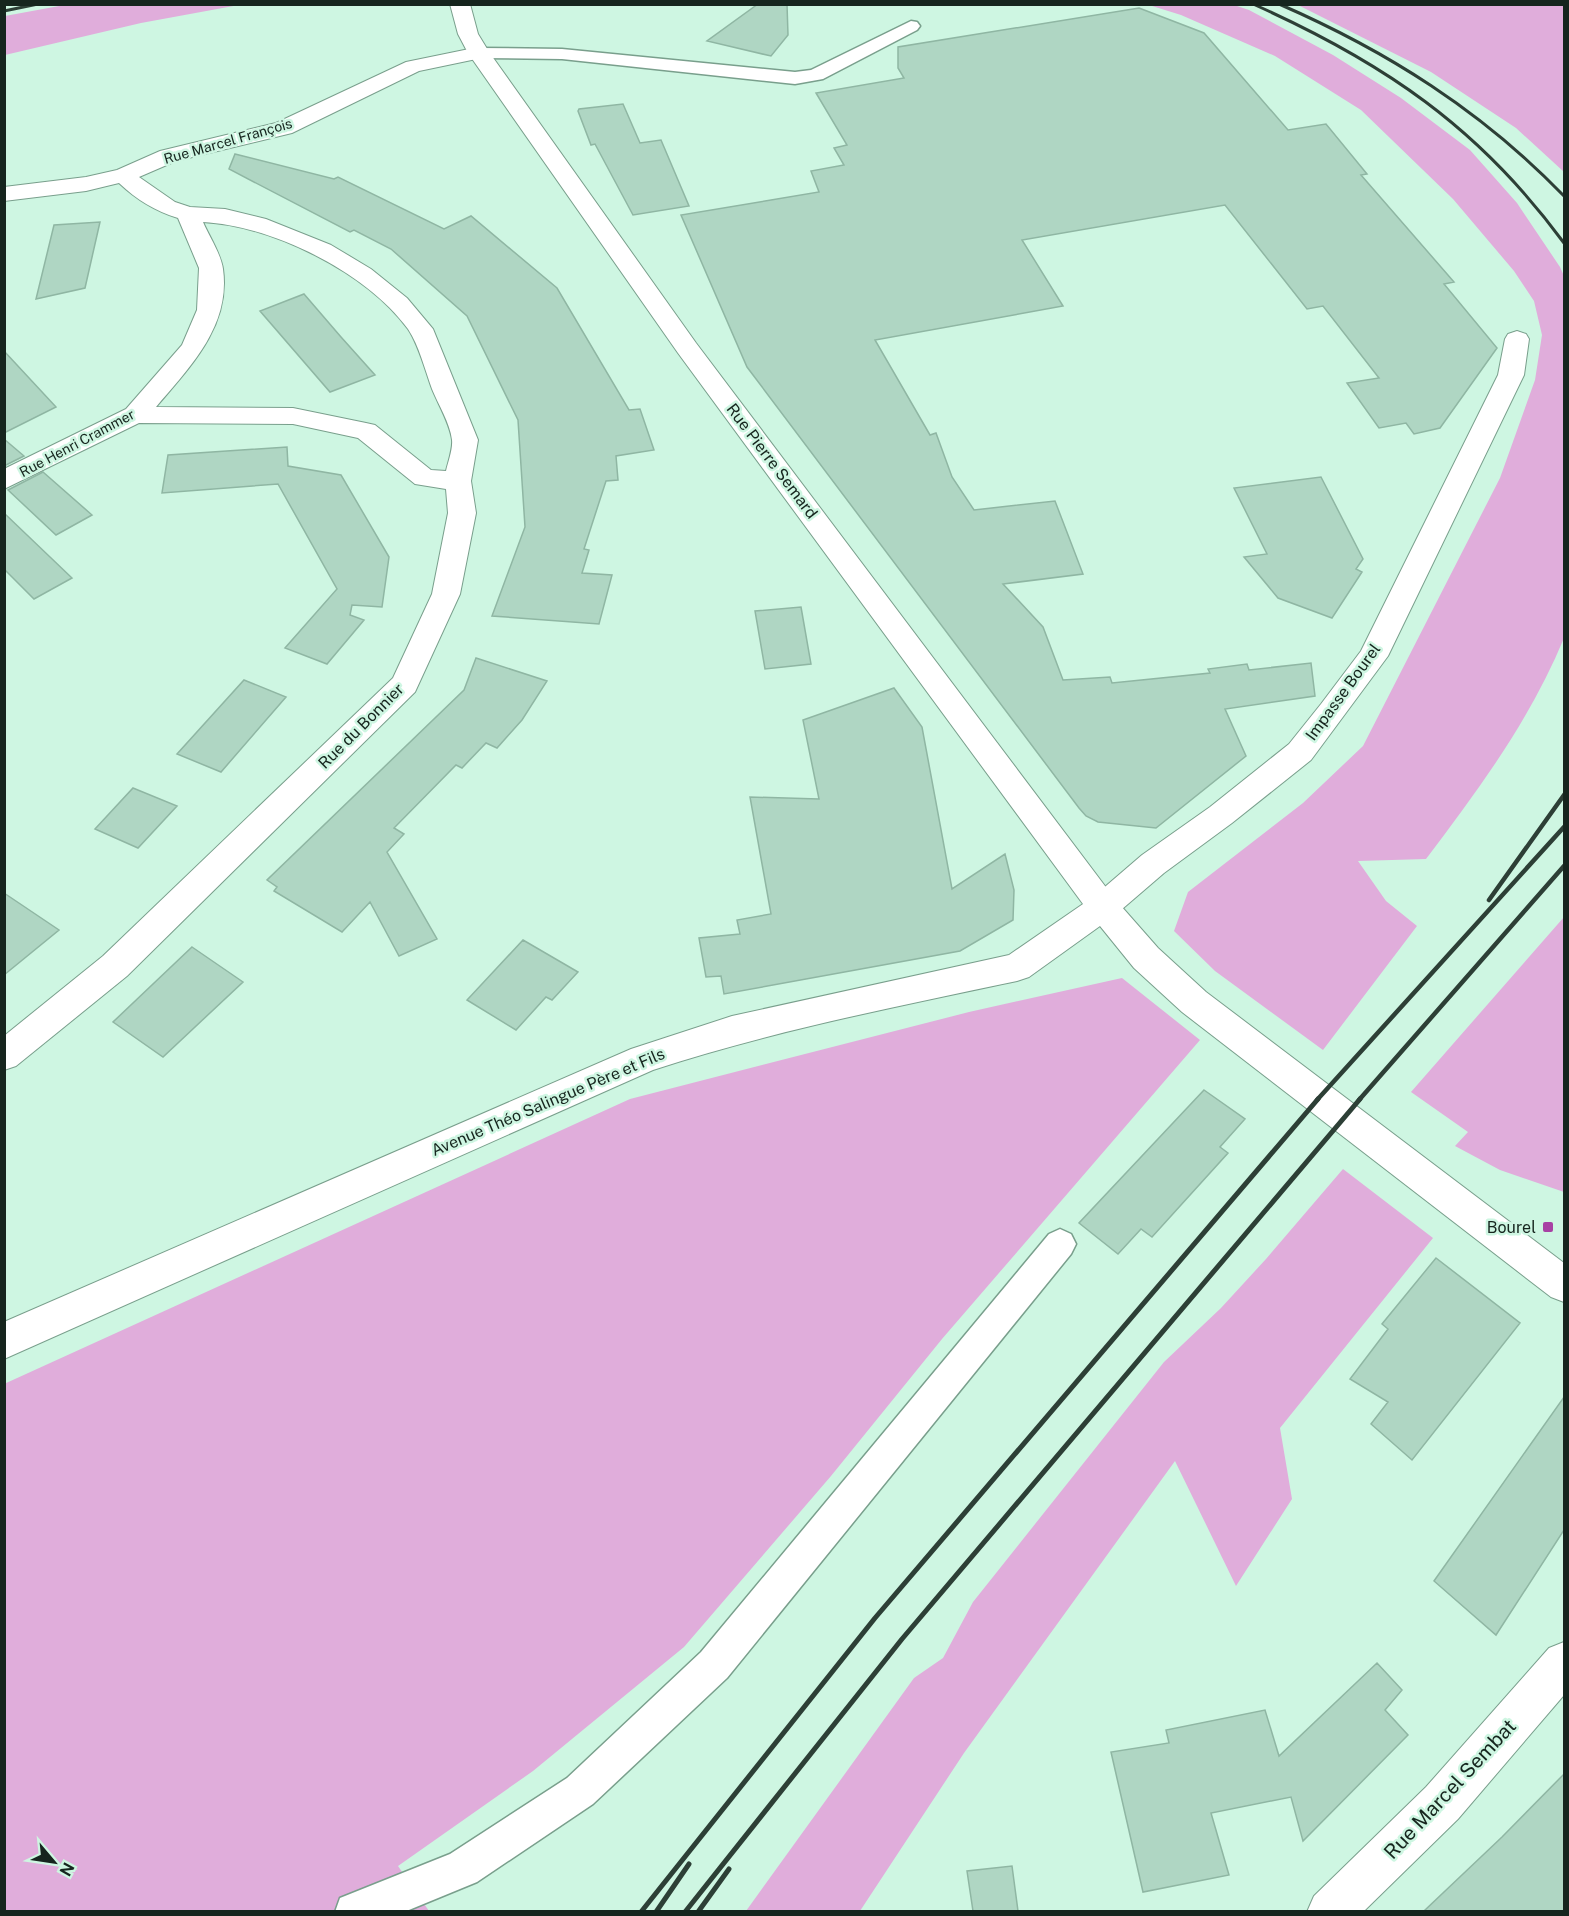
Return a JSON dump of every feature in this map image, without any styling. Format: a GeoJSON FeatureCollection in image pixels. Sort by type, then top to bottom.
{"type":"FeatureCollection","features":[{"type":"Feature","properties":{"kind":"street","name":"Rue Pierre Semard"},"geometry":{"type":"LineString","coordinates":[[460,4],[468,34],[479,53],[687,348],[1103,907],[1146,958],[1194,1002],[1564,1285]]}},
{"type":"Feature","properties":{"kind":"street","name":"Rue Marcel François"},"geometry":{"type":"LineString","coordinates":[[4,194],[86,184],[124,175],[168,156],[284,128],[413,66],[479,53]]}},
{"type":"Feature","properties":{"kind":"street"},"geometry":{"type":"LineString","coordinates":[[124,175],[150,196],[188,214]]}},
{"type":"Feature","properties":{"kind":"street","name":"Rue Henri Crammer"},"geometry":{"type":"LineString","coordinates":[[4,480],[135,415],[193,346],[209,310],[211,268],[188,214]]}},
{"type":"Feature","properties":{"kind":"street","name":"Rue du Bonnier"},"geometry":{"type":"LineString","coordinates":[[4,1056],[115,966],[405,684],[446,594],[462,513],[458,481],[465,440],[421,329],[398,303],[363,274],[323,250],[258,224],[225,216],[188,214]]}},
{"type":"Feature","properties":{"kind":"street","name":"Impasse Bourel"},"geometry":{"type":"LineString","coordinates":[[1103,907],[1153,864],[1221,815],[1300,752],[1373,656],[1511,375],[1517,339]]}},
{"type":"Feature","properties":{"kind":"street"},"geometry":{"type":"LineString","coordinates":[[135,415],[303,418],[366,431],[424,478],[458,481]]}},
{"type":"Feature","properties":{"kind":"street","name":"Avenue Théo Salingue Père et Fils"},"geometry":{"type":"LineString","coordinates":[[4,1341],[643,1059],[732,1030],[1017,967],[1103,907]]}},
{"type":"Feature","properties":{"kind":"street","name":"Rue Marcel Sembat"},"geometry":{"type":"LineString","coordinates":[[1330,1911],[1442,1803],[1564,1663]]}},
{"type":"Feature","properties":{"kind":"lane"},"geometry":{"type":"LineString","coordinates":[[479,53],[562,54],[795,78],[816,75],[911,26]]}},
{"type":"Feature","properties":{"kind":"lane"},"geometry":{"type":"LineString","coordinates":[[354,1911],[463,1868],[580,1791],[622,1752],[714,1665],[1060,1244]]}},
{"type":"Feature","properties":{"kind":"shaded area"},"geometry":{"type":"Polygon","coordinates":[[[70,4],[239,5],[141,23],[5,55],[5,16],[70,4]]]}},
{"type":"Feature","properties":{"kind":"shaded area"},"geometry":{"type":"Polygon","coordinates":[[[1149,5],[1234,5],[1249,10],[1333,55],[1401,98],[1470,150],[1517,203],[1564,276],[1564,638],[1536,697],[1519,726],[1484,780],[1426,859],[1358,861],[1386,901],[1417,926],[1323,1050],[1215,971],[1174,931],[1188,892],[1303,803],[1363,746],[1500,478],[1535,380],[1542,335],[1534,301],[1514,271],[1453,199],[1361,110],[1275,56],[1181,15],[1149,5]]]}},
{"type":"Feature","properties":{"kind":"shaded area"},"geometry":{"type":"Polygon","coordinates":[[[1298,5],[1564,5],[1564,172],[1516,128],[1431,72],[1298,5]]]}},
{"type":"Feature","properties":{"kind":"shaded area"},"geometry":{"type":"Polygon","coordinates":[[[1564,917],[1564,1192],[1500,1170],[1455,1146],[1468,1132],[1411,1092],[1564,917]]]}},
{"type":"Feature","properties":{"kind":"shaded area"},"geometry":{"type":"Polygon","coordinates":[[[1122,978],[1200,1040],[942,1339],[831,1476],[684,1647],[533,1771],[398,1866],[429,1911],[5,1911],[4,1384],[630,1099],[969,1012],[1122,978]]]}},
{"type":"Feature","properties":{"kind":"shaded area"},"geometry":{"type":"Polygon","coordinates":[[[1343,1169],[1433,1238],[1280,1428],[1292,1499],[1236,1586],[1175,1461],[964,1753],[860,1911],[746,1911],[914,1678],[943,1658],[973,1602],[1164,1362],[1221,1308],[1343,1169]]]}},
{"type":"Feature","properties":{"kind":"building"},"geometry":{"type":"Polygon","coordinates":[[[758,4],[787,4],[788,35],[771,56],[707,41],[758,4]]]}},
{"type":"Feature","properties":{"kind":"building"},"geometry":{"type":"Polygon","coordinates":[[[1139,8],[1204,33],[1288,130],[1326,124],[1367,174],[1361,175],[1454,282],[1444,284],[1497,348],[1440,428],[1414,434],[1406,423],[1379,428],[1347,383],[1379,378],[1323,306],[1307,309],[1225,205],[1022,240],[1063,306],[875,340],[930,435],[936,433],[952,477],[974,510],[1055,501],[1083,574],[1003,584],[1043,627],[1063,680],[1110,677],[1112,683],[1210,673],[1208,669],[1247,664],[1249,670],[1311,663],[1315,696],[1225,709],[1246,756],[1156,828],[1098,822],[1086,816],[1079,808],[747,367],[681,215],[819,192],[811,171],[844,165],[834,148],[847,145],[816,93],[904,78],[898,68],[898,47],[1139,8]]]}},
{"type":"Feature","properties":{"kind":"building"},"geometry":{"type":"Polygon","coordinates":[[[623,104],[640,143],[661,140],[689,206],[633,215],[595,144],[591,145],[578,111],[579,109],[623,104]]]}},
{"type":"Feature","properties":{"kind":"building"},"geometry":{"type":"Polygon","coordinates":[[[235,154],[334,179],[338,177],[444,229],[471,216],[557,288],[629,410],[640,409],[654,450],[616,456],[618,480],[606,481],[584,549],[589,550],[582,573],[612,575],[599,624],[492,616],[525,527],[518,420],[467,316],[391,249],[354,230],[350,232],[229,169],[235,154]]]}},
{"type":"Feature","properties":{"kind":"building"},"geometry":{"type":"Polygon","coordinates":[[[100,222],[85,288],[36,299],[54,225],[100,222]]]}},
{"type":"Feature","properties":{"kind":"building"},"geometry":{"type":"Polygon","coordinates":[[[304,294],[375,375],[330,392],[260,311],[304,294]]]}},
{"type":"Feature","properties":{"kind":"building"},"geometry":{"type":"Polygon","coordinates":[[[4,351],[56,407],[4,433],[4,351]]]}},
{"type":"Feature","properties":{"kind":"building"},"geometry":{"type":"Polygon","coordinates":[[[4,439],[24,456],[4,466],[4,439]]]}},
{"type":"Feature","properties":{"kind":"building"},"geometry":{"type":"Polygon","coordinates":[[[287,447],[288,466],[341,475],[389,557],[382,607],[352,605],[350,615],[364,620],[327,664],[285,648],[337,589],[278,484],[162,493],[168,455],[287,447]]]}},
{"type":"Feature","properties":{"kind":"building"},"geometry":{"type":"Polygon","coordinates":[[[43,472],[92,515],[56,535],[8,490],[43,472]]]}},
{"type":"Feature","properties":{"kind":"building"},"geometry":{"type":"Polygon","coordinates":[[[1321,477],[1363,559],[1356,569],[1362,572],[1332,618],[1278,598],[1244,557],[1267,554],[1234,488],[1321,477]]]}},
{"type":"Feature","properties":{"kind":"building"},"geometry":{"type":"Polygon","coordinates":[[[4,513],[72,578],[34,599],[4,569],[4,513]]]}},
{"type":"Feature","properties":{"kind":"building"},"geometry":{"type":"Polygon","coordinates":[[[801,607],[811,664],[765,669],[755,611],[801,607]]]}},
{"type":"Feature","properties":{"kind":"building"},"geometry":{"type":"Polygon","coordinates":[[[476,658],[547,681],[522,720],[497,748],[486,743],[462,768],[456,765],[394,828],[404,834],[387,852],[437,939],[399,956],[370,902],[342,932],[274,891],[277,887],[267,880],[464,690],[476,658]]]}},
{"type":"Feature","properties":{"kind":"building"},"geometry":{"type":"Polygon","coordinates":[[[244,680],[286,697],[221,772],[177,754],[244,680]]]}},
{"type":"Feature","properties":{"kind":"building"},"geometry":{"type":"Polygon","coordinates":[[[894,688],[922,727],[952,889],[1005,854],[1014,890],[1013,920],[960,951],[724,994],[721,976],[706,977],[699,938],[740,934],[737,920],[771,914],[750,797],[819,799],[803,720],[894,688]]]}},
{"type":"Feature","properties":{"kind":"building"},"geometry":{"type":"Polygon","coordinates":[[[133,788],[177,806],[138,848],[95,829],[133,788]]]}},
{"type":"Feature","properties":{"kind":"building"},"geometry":{"type":"Polygon","coordinates":[[[4,893],[59,930],[4,975],[4,893]]]}},
{"type":"Feature","properties":{"kind":"building"},"geometry":{"type":"Polygon","coordinates":[[[523,940],[578,972],[552,1000],[546,997],[516,1030],[467,1000],[523,940]]]}},
{"type":"Feature","properties":{"kind":"building"},"geometry":{"type":"Polygon","coordinates":[[[192,947],[243,982],[163,1057],[113,1022],[192,947]]]}},
{"type":"Feature","properties":{"kind":"building"},"geometry":{"type":"Polygon","coordinates":[[[1204,1090],[1245,1119],[1220,1147],[1228,1153],[1152,1237],[1141,1229],[1118,1254],[1079,1223],[1204,1090]]]}},
{"type":"Feature","properties":{"kind":"building"},"geometry":{"type":"Polygon","coordinates":[[[1436,1258],[1520,1323],[1412,1460],[1371,1424],[1388,1402],[1350,1379],[1388,1329],[1382,1324],[1436,1258]]]}},
{"type":"Feature","properties":{"kind":"building"},"geometry":{"type":"Polygon","coordinates":[[[1564,1397],[1564,1530],[1496,1635],[1434,1581],[1564,1397]]]}},
{"type":"Feature","properties":{"kind":"building"},"geometry":{"type":"Polygon","coordinates":[[[1377,1663],[1402,1690],[1385,1710],[1408,1735],[1303,1841],[1291,1797],[1211,1813],[1229,1875],[1143,1892],[1111,1752],[1169,1743],[1166,1730],[1265,1710],[1279,1756],[1377,1663]]]}},
{"type":"Feature","properties":{"kind":"building"},"geometry":{"type":"Polygon","coordinates":[[[1564,1774],[1564,1911],[1424,1911],[1502,1837],[1564,1774]]]}},
{"type":"Feature","properties":{"kind":"building"},"geometry":{"type":"Polygon","coordinates":[[[1012,1866],[1018,1911],[973,1911],[967,1871],[1012,1866]]]}},
{"type":"Feature","properties":{"kind":"railway"},"geometry":{"type":"LineString","coordinates":[[4,11],[38,4]]}},
{"type":"Feature","properties":{"kind":"railway"},"geometry":{"type":"LineString","coordinates":[[1253,4],[1344,50],[1425,102],[1463,132],[1498,165],[1532,202],[1564,243]]}},
{"type":"Feature","properties":{"kind":"railway"},"geometry":{"type":"LineString","coordinates":[[1279,4],[1358,42],[1431,86],[1500,137],[1564,196]]}},
{"type":"Feature","properties":{"kind":"railway"},"geometry":{"type":"LineString","coordinates":[[1489,900],[1564,795]]}},
{"type":"Feature","properties":{"kind":"railway"},"geometry":{"type":"LineString","coordinates":[[1317,1100],[1564,827]]}},
{"type":"Feature","properties":{"kind":"railway"},"geometry":{"type":"LineString","coordinates":[[1359,1100],[1564,866]]}},
{"type":"Feature","properties":{"kind":"railway"},"geometry":{"type":"LineString","coordinates":[[641,1912],[875,1618],[1318,1099]]}},
{"type":"Feature","properties":{"kind":"railway"},"geometry":{"type":"LineString","coordinates":[[685,1912],[902,1639],[1360,1099]]}},
{"type":"Feature","properties":{"kind":"railway"},"geometry":{"type":"LineString","coordinates":[[656,1912],[689,1864]]}},
{"type":"Feature","properties":{"kind":"railway"},"geometry":{"type":"LineString","coordinates":[[698,1912],[729,1869]]}},
{"type":"Feature","properties":{"kind":"place","name":"Bourel"},"geometry":{"type":"Point","coordinates":[1548,1227]}}]}
